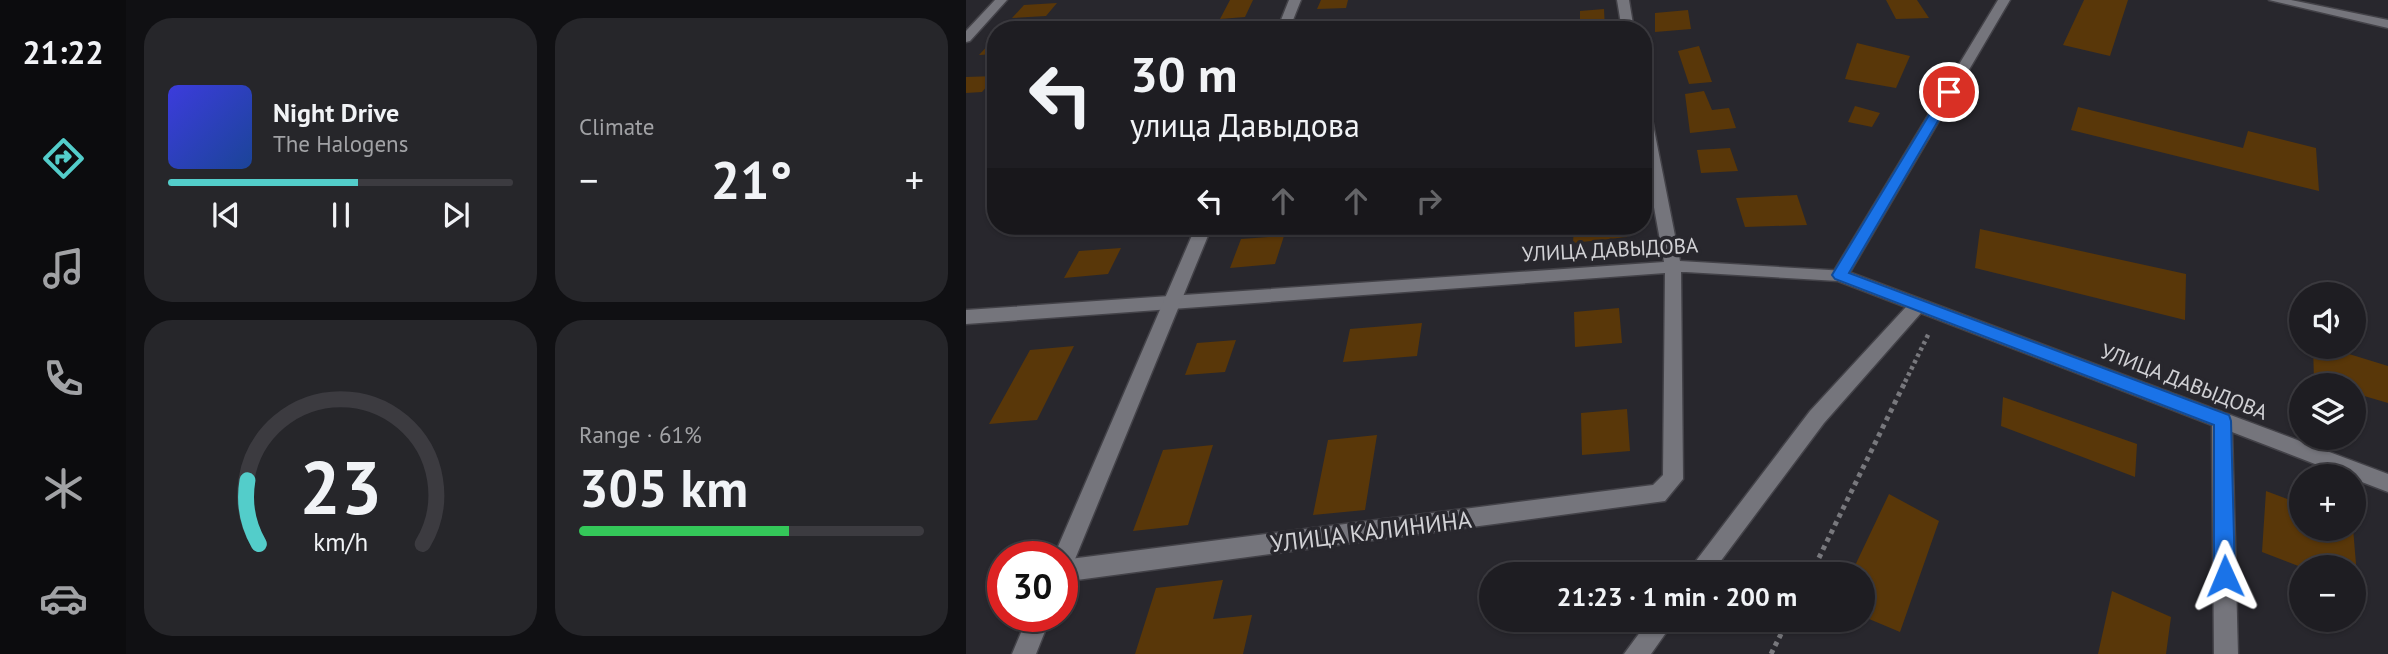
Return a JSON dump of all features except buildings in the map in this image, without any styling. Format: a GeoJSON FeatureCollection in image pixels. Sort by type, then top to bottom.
{"type":"FeatureCollection","features":[{"type":"Feature","properties":{"kind":"street"},"geometry":{"type":"LineString","coordinates":[[966,38],[1001,0]]}},
{"type":"Feature","properties":{"kind":"street"},"geometry":{"type":"LineString","coordinates":[[1287,21],[1295,0]]}},
{"type":"Feature","properties":{"kind":"street"},"geometry":{"type":"LineString","coordinates":[[1623,0],[1626,21]]}},
{"type":"Feature","properties":{"kind":"street"},"geometry":{"type":"LineString","coordinates":[[1840,275],[2004,0]]}},
{"type":"Feature","properties":{"kind":"street"},"geometry":{"type":"LineString","coordinates":[[2275,0],[2388,24]]}},
{"type":"Feature","properties":{"kind":"street"},"geometry":{"type":"LineString","coordinates":[[1652,156],[1673,267]]}},
{"type":"Feature","properties":{"kind":"street"},"geometry":{"type":"LineString","coordinates":[[1072,541],[1200,235]]}},
{"type":"Feature","properties":{"kind":"street","name":"УЛИЦА ДАВЫДОВА"},"geometry":{"type":"LineString","coordinates":[[966,317],[1673,267],[1840,275],[2388,483]]}},
{"type":"Feature","properties":{"kind":"street","name":"УЛИЦА КАЛИНИНА"},"geometry":{"type":"LineString","coordinates":[[1078,569],[1658,494],[1673,479],[1673,267]]}},
{"type":"Feature","properties":{"kind":"street"},"geometry":{"type":"LineString","coordinates":[[1706,562],[1817,417],[1918,305]]}},
{"type":"Feature","properties":{"kind":"street"},"geometry":{"type":"LineString","coordinates":[[2222,421],[2226,654]]}},
{"type":"Feature","properties":{"kind":"street"},"geometry":{"type":"LineString","coordinates":[[1024,654],[1033,632]]}},
{"type":"Feature","properties":{"kind":"street"},"geometry":{"type":"LineString","coordinates":[[1636,654],[1653,632]]}},
{"type":"Feature","properties":{"kind":"path"},"geometry":{"type":"LineString","coordinates":[[1817,562],[1939,313]]}},
{"type":"Feature","properties":{"kind":"path"},"geometry":{"type":"LineString","coordinates":[[1772,654],[1782,632]]}},
{"type":"Feature","properties":{"kind":"route"},"geometry":{"type":"LineString","coordinates":[[1949,92],[1840,275],[2222,421],[2225,576]]}}]}
